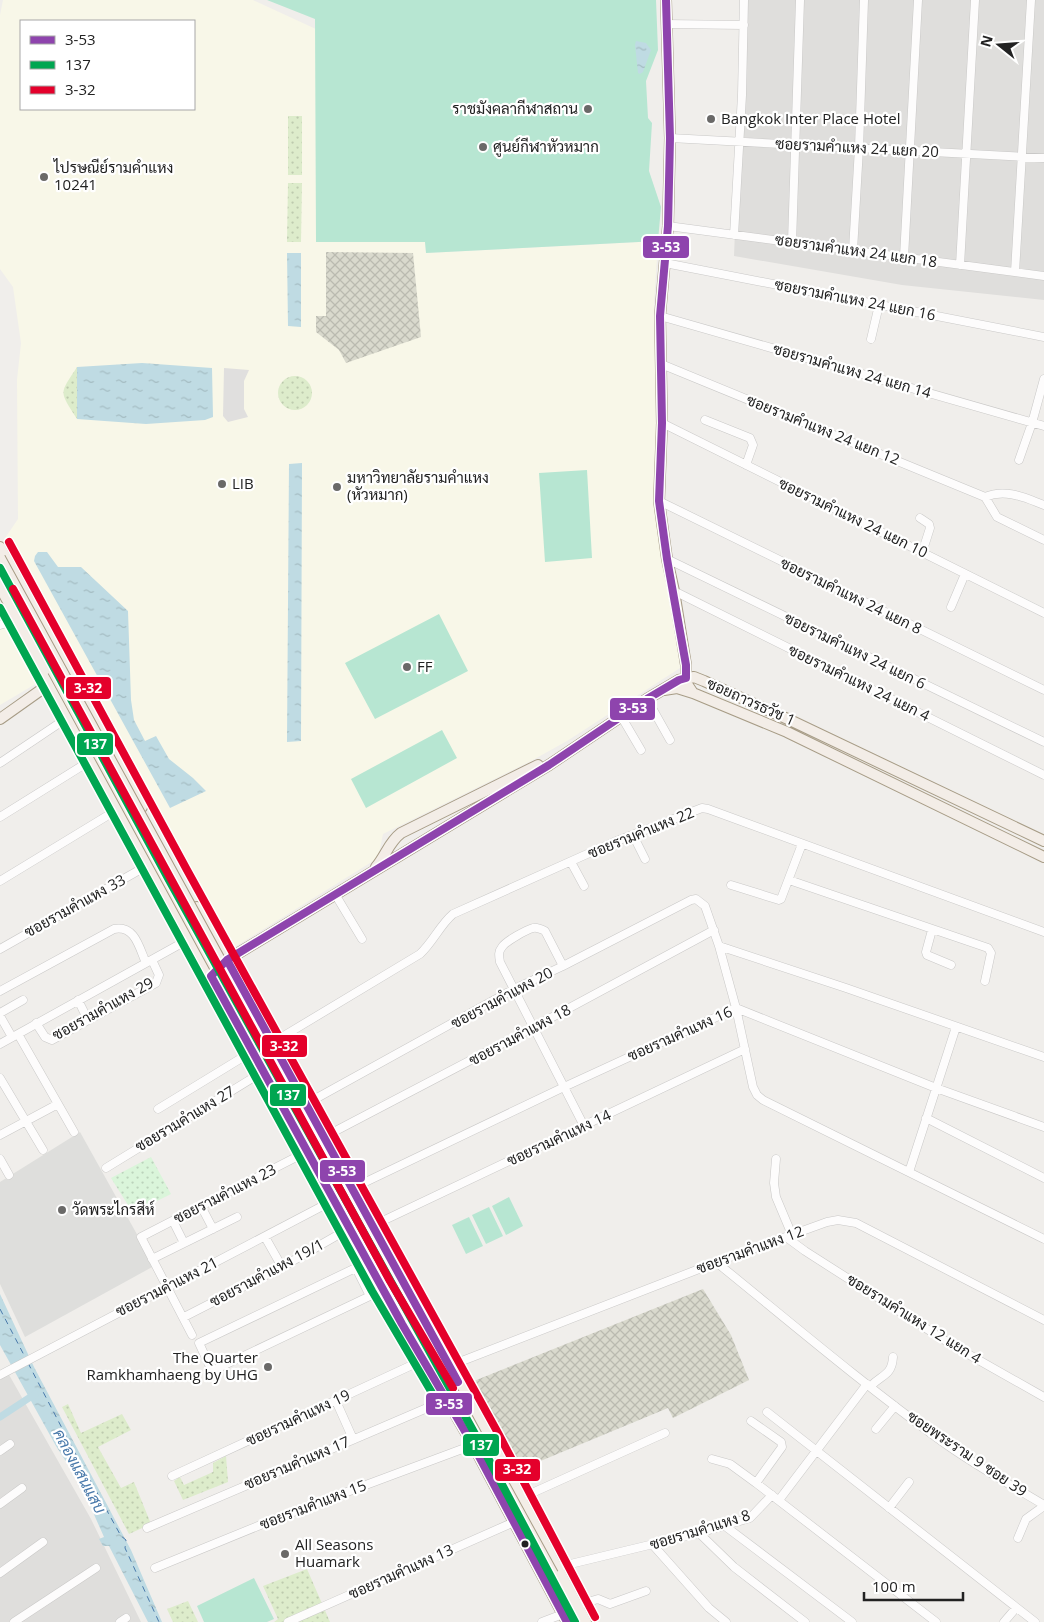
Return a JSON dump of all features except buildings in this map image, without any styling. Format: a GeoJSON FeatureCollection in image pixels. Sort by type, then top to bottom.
{"type":"FeatureCollection","features":[{"type":"Feature","properties":{"kind":"main road"},"geometry":{"type":"LineString","coordinates":[[211,976],[227,960],[577,747],[647,699],[679,680],[686,678],[686,665],[667,559],[659,501],[662,423],[660,316],[668,226],[670,138],[666,0]]}},
{"type":"Feature","properties":{"kind":"main road"},"geometry":{"type":"LineString","coordinates":[[0,547],[521,1498],[580,1622]]}},
{"type":"Feature","properties":{"kind":"main road"},"geometry":{"type":"LineString","coordinates":[[0,558],[363,1221],[440,1368],[578,1605],[586,1622]]}},
{"type":"Feature","properties":{"kind":"main road"},"geometry":{"type":"LineString","coordinates":[[0,574],[408,1321],[446,1397]]}},
{"type":"Feature","properties":{"kind":"main road"},"geometry":{"type":"LineString","coordinates":[[0,587],[368,1262],[473,1445],[565,1618]]}},
{"type":"Feature","properties":{"kind":"main road"},"geometry":{"type":"LineString","coordinates":[[686,665],[704,681]]}},
{"type":"Feature","properties":{"kind":"main road"},"geometry":{"type":"LineString","coordinates":[[661,691],[678,676],[686,665]]}},
{"type":"Feature","properties":{"kind":"main road"},"geometry":{"type":"LineString","coordinates":[[0,718],[69,672]]}},
{"type":"Feature","properties":{"kind":"main road","name":"ซอยถาวรธวัช 1"},"geometry":{"type":"LineString","coordinates":[[1044,841],[792,721],[704,681],[694,677],[686,678],[687,684],[693,693],[787,732],[1044,857]]}},
{"type":"Feature","properties":{"kind":"main road"},"geometry":{"type":"LineString","coordinates":[[661,691],[677,688],[693,693]]}},
{"type":"Feature","properties":{"kind":"main road"},"geometry":{"type":"LineString","coordinates":[[787,732],[783,728],[788,720],[792,721]]}},
{"type":"Feature","properties":{"kind":"main road"},"geometry":{"type":"LineString","coordinates":[[372,871],[395,837],[564,751],[577,747]]}},
{"type":"Feature","properties":{"kind":"main road"},"geometry":{"type":"LineString","coordinates":[[418,825],[406,834],[405,837],[410,842],[442,824],[464,816]]}},
{"type":"Feature","properties":{"kind":"main road"},"geometry":{"type":"LineString","coordinates":[[278,1097],[296,1087]]}},
{"type":"Feature","properties":{"kind":"street"},"geometry":{"type":"LineString","coordinates":[[734,234],[742,95],[744,0]]}},
{"type":"Feature","properties":{"kind":"street"},"geometry":{"type":"LineString","coordinates":[[792,242],[800,0]]}},
{"type":"Feature","properties":{"kind":"street"},"geometry":{"type":"LineString","coordinates":[[853,250],[859,148],[864,0]]}},
{"type":"Feature","properties":{"kind":"street"},"geometry":{"type":"LineString","coordinates":[[904,257],[918,0]]}},
{"type":"Feature","properties":{"kind":"street"},"geometry":{"type":"LineString","coordinates":[[960,265],[975,0]]}},
{"type":"Feature","properties":{"kind":"street"},"geometry":{"type":"LineString","coordinates":[[1015,272],[1031,0]]}},
{"type":"Feature","properties":{"kind":"street"},"geometry":{"type":"LineString","coordinates":[[666,24],[744,25]]}},
{"type":"Feature","properties":{"kind":"street","name":"ซอยรามคำแหง 24 แยก 20"},"geometry":{"type":"LineString","coordinates":[[670,138],[1044,158]]}},
{"type":"Feature","properties":{"kind":"street","name":"ซอยรามคำแหง 24 แยก 18"},"geometry":{"type":"LineString","coordinates":[[668,226],[1044,276]]}},
{"type":"Feature","properties":{"kind":"street","name":"ซอยรามคำแหง 24 แยก 16"},"geometry":{"type":"LineString","coordinates":[[665,263],[1044,338]]}},
{"type":"Feature","properties":{"kind":"street"},"geometry":{"type":"LineString","coordinates":[[871,339],[879,305]]}},
{"type":"Feature","properties":{"kind":"street","name":"ซอยรามคำแหง 24 แยก 14"},"geometry":{"type":"LineString","coordinates":[[660,316],[1044,426]]}},
{"type":"Feature","properties":{"kind":"street","name":"ซอยรามคำแหง 24 แยก 12"},"geometry":{"type":"LineString","coordinates":[[661,364],[985,497]]}},
{"type":"Feature","properties":{"kind":"street"},"geometry":{"type":"LineString","coordinates":[[1019,460],[1032,423],[1044,379]]}},
{"type":"Feature","properties":{"kind":"street"},"geometry":{"type":"LineString","coordinates":[[705,420],[750,438],[753,445],[746,465]]}},
{"type":"Feature","properties":{"kind":"street","name":"ซอยรามคำแหง 24 แยก 10"},"geometry":{"type":"LineString","coordinates":[[662,423],[1044,614]]}},
{"type":"Feature","properties":{"kind":"street"},"geometry":{"type":"LineString","coordinates":[[1044,505],[1014,494],[1003,493],[985,497],[997,517],[1044,540]]}},
{"type":"Feature","properties":{"kind":"street","name":"ซอยรามคำแหง 24 แยก 8"},"geometry":{"type":"LineString","coordinates":[[659,501],[1044,690]]}},
{"type":"Feature","properties":{"kind":"street"},"geometry":{"type":"LineString","coordinates":[[920,518],[929,524],[930,528],[922,552]]}},
{"type":"Feature","properties":{"kind":"street","name":"ซอยรามคำแหง 24 แยก 6"},"geometry":{"type":"LineString","coordinates":[[667,559],[1044,742]]}},
{"type":"Feature","properties":{"kind":"street"},"geometry":{"type":"LineString","coordinates":[[951,608],[965,574]]}},
{"type":"Feature","properties":{"kind":"street","name":"ซอยรามคำแหง 24 แยก 4"},"geometry":{"type":"LineString","coordinates":[[674,591],[1044,776]]}},
{"type":"Feature","properties":{"kind":"street"},"geometry":{"type":"LineString","coordinates":[[0,625],[18,620]]}},
{"type":"Feature","properties":{"kind":"street"},"geometry":{"type":"LineString","coordinates":[[647,699],[670,740]]}},
{"type":"Feature","properties":{"kind":"street"},"geometry":{"type":"LineString","coordinates":[[0,763],[70,716]]}},
{"type":"Feature","properties":{"kind":"street"},"geometry":{"type":"LineString","coordinates":[[621,716],[641,750]]}},
{"type":"Feature","properties":{"kind":"street"},"geometry":{"type":"LineString","coordinates":[[0,817],[93,759]]}},
{"type":"Feature","properties":{"kind":"street"},"geometry":{"type":"LineString","coordinates":[[0,881],[120,808]]}},
{"type":"Feature","properties":{"kind":"street","name":"ซอยรามคำแหง 22"},"geometry":{"type":"LineString","coordinates":[[272,1043],[420,954],[453,914],[632,835],[702,808],[1044,932]]}},
{"type":"Feature","properties":{"kind":"street"},"geometry":{"type":"LineString","coordinates":[[632,835],[644,859]]}},
{"type":"Feature","properties":{"kind":"street"},"geometry":{"type":"LineString","coordinates":[[731,885],[779,900],[789,880],[802,844]]}},
{"type":"Feature","properties":{"kind":"street"},"geometry":{"type":"LineString","coordinates":[[571,862],[584,886]]}},
{"type":"Feature","properties":{"kind":"street","name":"ซอยรามคำแหง 33"},"geometry":{"type":"LineString","coordinates":[[0,948],[150,864]]}},
{"type":"Feature","properties":{"kind":"street"},"geometry":{"type":"LineString","coordinates":[[789,880],[988,948],[991,953],[985,981]]}},
{"type":"Feature","properties":{"kind":"street"},"geometry":{"type":"LineString","coordinates":[[335,894],[362,939]]}},
{"type":"Feature","properties":{"kind":"street","name":"ซอยรามคำแหง 20"},"geometry":{"type":"LineString","coordinates":[[306,1104],[514,989],[563,966],[690,900],[701,901],[705,906],[714,930]]}},
{"type":"Feature","properties":{"kind":"street"},"geometry":{"type":"LineString","coordinates":[[0,991],[114,929],[126,928],[132,932],[149,961]]}},
{"type":"Feature","properties":{"kind":"street"},"geometry":{"type":"LineString","coordinates":[[563,966],[545,931],[540,928],[534,928],[508,941],[501,947],[498,954],[500,962],[584,1126]]}},
{"type":"Feature","properties":{"kind":"street"},"geometry":{"type":"LineString","coordinates":[[714,930],[736,1008],[757,1095],[763,1100],[1044,1240]]}},
{"type":"Feature","properties":{"kind":"street","name":"ซอยรามคำแหง 18"},"geometry":{"type":"LineString","coordinates":[[324,1137],[714,930]]}},
{"type":"Feature","properties":{"kind":"street"},"geometry":{"type":"LineString","coordinates":[[932,930],[926,952],[927,955],[951,965]]}},
{"type":"Feature","properties":{"kind":"street","name":"ซอยรามคำแหง 29"},"geometry":{"type":"LineString","coordinates":[[0,1044],[191,938]]}},
{"type":"Feature","properties":{"kind":"street"},"geometry":{"type":"LineString","coordinates":[[719,946],[1044,1057]]}},
{"type":"Feature","properties":{"kind":"street","name":"ซอยรามคำแหง 29"},"geometry":{"type":"LineString","coordinates":[[36,1023],[45,1037],[52,1040],[156,983],[159,975],[149,961]]}},
{"type":"Feature","properties":{"kind":"street"},"geometry":{"type":"LineString","coordinates":[[23,1000],[0,1015],[15,1035],[74,1132]]}},
{"type":"Feature","properties":{"kind":"street"},"geometry":{"type":"LineString","coordinates":[[78,1000],[88,1020]]}},
{"type":"Feature","properties":{"kind":"street","name":"ซอยรามคำแหง 16"},"geometry":{"type":"LineString","coordinates":[[352,1188],[736,1008],[936,1088],[1044,1127]]}},
{"type":"Feature","properties":{"kind":"street"},"geometry":{"type":"LineString","coordinates":[[909,1172],[956,1027]]}},
{"type":"Feature","properties":{"kind":"street","name":"ซอยรามคำแหง 14"},"geometry":{"type":"LineString","coordinates":[[372,1226],[745,1049]]}},
{"type":"Feature","properties":{"kind":"street","name":"ซอยรามคำแหง 27"},"geometry":{"type":"LineString","coordinates":[[158,1109],[253,1051]]}},
{"type":"Feature","properties":{"kind":"street","name":"ซอยรามคำแหง 27"},"geometry":{"type":"LineString","coordinates":[[106,1168],[264,1071]]}},
{"type":"Feature","properties":{"kind":"street"},"geometry":{"type":"LineString","coordinates":[[0,1078],[43,1150]]}},
{"type":"Feature","properties":{"kind":"street"},"geometry":{"type":"LineString","coordinates":[[0,1136],[58,1104]]}},
{"type":"Feature","properties":{"kind":"street"},"geometry":{"type":"LineString","coordinates":[[926,1118],[1044,1178]]}},
{"type":"Feature","properties":{"kind":"street","name":"ซอยรามคำแหง 23"},"geometry":{"type":"LineString","coordinates":[[152,1259],[141,1237],[308,1150]]}},
{"type":"Feature","properties":{"kind":"street"},"geometry":{"type":"LineString","coordinates":[[0,1159],[9,1175]]}},
{"type":"Feature","properties":{"kind":"street"},"geometry":{"type":"LineString","coordinates":[[776,1159],[774,1183],[776,1197],[789,1236]]}},
{"type":"Feature","properties":{"kind":"street","name":"ซอยรามคำแหง 21"},"geometry":{"type":"LineString","coordinates":[[2,1374],[334,1200]]}},
{"type":"Feature","properties":{"kind":"street"},"geometry":{"type":"LineString","coordinates":[[201,1206],[213,1229]]}},
{"type":"Feature","properties":{"kind":"street"},"geometry":{"type":"LineString","coordinates":[[192,1335],[152,1259],[237,1217]]}},
{"type":"Feature","properties":{"kind":"street","name":"ซอยรามคำแหง 12"},"geometry":{"type":"LineString","coordinates":[[449,1366],[716,1262],[832,1221],[847,1220],[856,1223],[1044,1320]]}},
{"type":"Feature","properties":{"kind":"street"},"geometry":{"type":"LineString","coordinates":[[173,1221],[184,1243]]}},
{"type":"Feature","properties":{"kind":"street","name":"ซอยรามคำแหง 19/1"},"geometry":{"type":"LineString","coordinates":[[184,1317],[282,1267],[350,1228]]}},
{"type":"Feature","properties":{"kind":"street","name":"ซอยรามคำแหง 12 แยก 4"},"geometry":{"type":"LineString","coordinates":[[789,1236],[806,1251],[952,1345],[1044,1397]]}},
{"type":"Feature","properties":{"kind":"street"},"geometry":{"type":"LineString","coordinates":[[265,1237],[282,1267]]}},
{"type":"Feature","properties":{"kind":"street"},"geometry":{"type":"LineString","coordinates":[[356,1268],[370,1296],[212,1370],[199,1343],[368,1262]]}},
{"type":"Feature","properties":{"kind":"street","name":"ซอยพระราม 9 ซอย 39"},"geometry":{"type":"LineString","coordinates":[[716,1262],[895,1406],[942,1441],[1044,1506]]}},
{"type":"Feature","properties":{"kind":"street","name":"ซอยรามคำแหง 8"},"geometry":{"type":"LineString","coordinates":[[556,1570],[726,1526],[750,1518],[776,1497],[869,1385],[884,1377],[891,1369],[893,1357]]}},
{"type":"Feature","properties":{"kind":"street","name":"ซอยรามคำแหง 19"},"geometry":{"type":"LineString","coordinates":[[172,1476],[423,1360]]}},
{"type":"Feature","properties":{"kind":"street","name":"ซอยรามคำแหง 17"},"geometry":{"type":"LineString","coordinates":[[147,1528],[446,1397]]}},
{"type":"Feature","properties":{"kind":"street"},"geometry":{"type":"LineString","coordinates":[[336,1401],[353,1439]]}},
{"type":"Feature","properties":{"kind":"street"},"geometry":{"type":"LineString","coordinates":[[876,1429],[895,1406]]}},
{"type":"Feature","properties":{"kind":"street"},"geometry":{"type":"LineString","coordinates":[[767,1412],[1035,1622]]}},
{"type":"Feature","properties":{"kind":"street"},"geometry":{"type":"LineString","coordinates":[[751,1420],[781,1442],[782,1447],[756,1483]]}},
{"type":"Feature","properties":{"kind":"street"},"geometry":{"type":"LineString","coordinates":[[521,1498],[665,1433]]}},
{"type":"Feature","properties":{"kind":"street"},"geometry":{"type":"LineString","coordinates":[[0,1450],[10,1444]]}},
{"type":"Feature","properties":{"kind":"street","name":"ซอยรามคำแหง 15"},"geometry":{"type":"LineString","coordinates":[[155,1568],[280,1517],[473,1445]]}},
{"type":"Feature","properties":{"kind":"street"},"geometry":{"type":"LineString","coordinates":[[712,1459],[730,1464],[776,1497],[936,1622]]}},
{"type":"Feature","properties":{"kind":"street"},"geometry":{"type":"LineString","coordinates":[[889,1508],[909,1482]]}},
{"type":"Feature","properties":{"kind":"street"},"geometry":{"type":"LineString","coordinates":[[0,1504],[22,1488]]}},
{"type":"Feature","properties":{"kind":"street"},"geometry":{"type":"LineString","coordinates":[[1018,1538],[1026,1520],[1044,1506]]}},
{"type":"Feature","properties":{"kind":"street","name":"ซอยรามคำแหง 13"},"geometry":{"type":"LineString","coordinates":[[288,1622],[514,1522]]}},
{"type":"Feature","properties":{"kind":"street"},"geometry":{"type":"LineString","coordinates":[[726,1526],[852,1622]]}},
{"type":"Feature","properties":{"kind":"street"},"geometry":{"type":"LineString","coordinates":[[699,1533],[734,1567],[805,1622]]}},
{"type":"Feature","properties":{"kind":"street"},"geometry":{"type":"LineString","coordinates":[[0,1573],[43,1542]]}},
{"type":"Feature","properties":{"kind":"street"},"geometry":{"type":"LineString","coordinates":[[652,1544],[709,1608],[726,1622]]}},
{"type":"Feature","properties":{"kind":"street"},"geometry":{"type":"LineString","coordinates":[[14,1622],[96,1568]]}},
{"type":"Feature","properties":{"kind":"street"},"geometry":{"type":"LineString","coordinates":[[578,1605],[598,1599],[610,1604],[646,1591]]}},
{"type":"Feature","properties":{"kind":"street"},"geometry":{"type":"LineString","coordinates":[[1004,1622],[1016,1608]]}},
{"type":"Feature","properties":{"kind":"street"},"geometry":{"type":"LineString","coordinates":[[542,1622],[565,1618]]}},
{"type":"Feature","properties":{"kind":"shaded area","name":"มหาวิทยาลัยรามคำแหง (หัวหมาก)"},"geometry":{"type":"Polygon","coordinates":[[[3,0],[253,0],[318,30],[316,242],[425,242],[426,253],[658,241],[654,304],[657,515],[675,618],[680,668],[567,741],[531,761],[383,834],[378,858],[225,953],[3,541],[18,519],[17,380],[21,343],[13,287],[0,269],[0,15],[3,0]]]}},
{"type":"Feature","properties":{"kind":"shaded area"},"geometry":{"type":"Polygon","coordinates":[[[741,0],[1044,0],[1044,300],[902,285],[734,256],[739,130],[741,0]]]}},
{"type":"Feature","properties":{"kind":"shaded area"},"geometry":{"type":"Polygon","coordinates":[[[326,252],[413,253],[421,337],[346,363],[339,350],[316,332],[316,316],[326,316],[326,252]]]}},
{"type":"Feature","properties":{"kind":"shaded area"},"geometry":{"type":"Polygon","coordinates":[[[224,368],[249,370],[244,381],[244,409],[248,417],[228,422],[223,416],[224,368]]]}},
{"type":"Feature","properties":{"kind":"shaded area"},"geometry":{"type":"Polygon","coordinates":[[[14,620],[44,679],[0,705],[0,623],[14,620]]]}},
{"type":"Feature","properties":{"kind":"shaded area","name":"วัดพระไกรสีห์"},"geometry":{"type":"Polygon","coordinates":[[[80,1132],[154,1266],[25,1337],[0,1284],[0,1182],[80,1132]]]}},
{"type":"Feature","properties":{"kind":"shaded area"},"geometry":{"type":"Polygon","coordinates":[[[703,1289],[731,1335],[749,1380],[673,1418],[668,1408],[514,1472],[474,1381],[703,1289]]]}},
{"type":"Feature","properties":{"kind":"shaded area"},"geometry":{"type":"Polygon","coordinates":[[[8,1373],[91,1519],[141,1622],[0,1622],[0,1379],[8,1373]]]}},
{"type":"Feature","properties":{"kind":"green space","name":"ศูนย์กีฬาหัวหมาก"},"geometry":{"type":"Polygon","coordinates":[[[267,0],[656,0],[658,50],[646,81],[648,118],[652,123],[649,171],[661,207],[658,241],[426,253],[425,242],[316,242],[315,19],[267,0]]]}},
{"type":"Feature","properties":{"kind":"green space"},"geometry":{"type":"Polygon","coordinates":[[[288,116],[302,116],[302,175],[288,175],[288,116]]]}},
{"type":"Feature","properties":{"kind":"green space"},"geometry":{"type":"Polygon","coordinates":[[[288,183],[302,183],[301,242],[287,242],[288,183]]]}},
{"type":"Feature","properties":{"kind":"green space"},"geometry":{"type":"Polygon","coordinates":[[[77,367],[77,419],[64,397],[64,388],[77,367]]]}},
{"type":"Feature","properties":{"kind":"green space"},"geometry":{"type":"Polygon","coordinates":[[[295,376],[302,377],[307,381],[311,386],[311,400],[307,405],[302,409],[295,410],[288,409],[283,405],[279,400],[278,393],[279,386],[283,381],[288,377],[295,376]]]}},
{"type":"Feature","properties":{"kind":"green space"},"geometry":{"type":"Polygon","coordinates":[[[587,470],[592,558],[545,562],[539,473],[587,470]]]}},
{"type":"Feature","properties":{"kind":"green space","name":"FF"},"geometry":{"type":"Polygon","coordinates":[[[439,614],[468,671],[375,719],[345,663],[439,614]]]}},
{"type":"Feature","properties":{"kind":"green space"},"geometry":{"type":"Polygon","coordinates":[[[442,730],[457,758],[366,808],[351,779],[442,730]]]}},
{"type":"Feature","properties":{"kind":"green space"},"geometry":{"type":"Polygon","coordinates":[[[151,1157],[171,1194],[133,1213],[111,1178],[151,1157]]]}},
{"type":"Feature","properties":{"kind":"green space"},"geometry":{"type":"Polygon","coordinates":[[[509,1197],[523,1226],[506,1235],[492,1206],[509,1197]]]}},
{"type":"Feature","properties":{"kind":"green space"},"geometry":{"type":"Polygon","coordinates":[[[489,1207],[503,1236],[486,1244],[472,1215],[489,1207]]]}},
{"type":"Feature","properties":{"kind":"green space"},"geometry":{"type":"Polygon","coordinates":[[[469,1217],[483,1246],[466,1254],[452,1225],[469,1217]]]}},
{"type":"Feature","properties":{"kind":"green space"},"geometry":{"type":"Polygon","coordinates":[[[68,1404],[81,1433],[122,1414],[131,1430],[98,1447],[121,1488],[134,1482],[151,1524],[129,1534],[62,1407],[68,1404]]]}},
{"type":"Feature","properties":{"kind":"green space"},"geometry":{"type":"Polygon","coordinates":[[[226,1456],[228,1482],[183,1500],[174,1481],[180,1477],[184,1485],[213,1472],[213,1463],[226,1456]]]}},
{"type":"Feature","properties":{"kind":"green space"},"geometry":{"type":"Polygon","coordinates":[[[307,1569],[330,1622],[274,1622],[278,1619],[263,1586],[307,1569]]]}},
{"type":"Feature","properties":{"kind":"green space"},"geometry":{"type":"Polygon","coordinates":[[[254,1578],[274,1619],[267,1622],[204,1622],[197,1606],[254,1578]]]}},
{"type":"Feature","properties":{"kind":"green space"},"geometry":{"type":"Polygon","coordinates":[[[188,1601],[198,1622],[173,1622],[167,1609],[188,1601]]]}},
{"type":"Feature","properties":{"kind":"water"},"geometry":{"type":"Polygon","coordinates":[[[636,41],[646,43],[651,50],[643,72],[640,74],[638,73],[636,41]]]}},
{"type":"Feature","properties":{"kind":"water"},"geometry":{"type":"Polygon","coordinates":[[[287,253],[301,253],[301,327],[288,326],[287,253]]]}},
{"type":"Feature","properties":{"kind":"water"},"geometry":{"type":"Polygon","coordinates":[[[142,363],[212,368],[213,417],[205,420],[146,424],[77,419],[77,367],[142,363]]]}},
{"type":"Feature","properties":{"kind":"water"},"geometry":{"type":"Polygon","coordinates":[[[302,463],[301,741],[287,742],[289,464],[302,463]]]}},
{"type":"Feature","properties":{"kind":"water"},"geometry":{"type":"Polygon","coordinates":[[[38,552],[47,552],[58,567],[81,567],[128,611],[131,700],[134,720],[145,741],[156,736],[169,759],[206,791],[170,808],[34,561],[38,552]]]}},
{"type":"Feature","properties":{"kind":"water","name":"คลองแสนแสบ"},"geometry":{"type":"Polygon","coordinates":[[[0,1294],[34,1367],[131,1550],[162,1622],[148,1622],[109,1546],[103,1546],[99,1539],[104,1537],[80,1483],[56,1446],[0,1345],[0,1294]]]}},
{"type":"Feature","properties":{"kind":"waterway"},"geometry":{"type":"LineString","coordinates":[[0,1417],[35,1394]]}},
{"type":"Feature","properties":{"kind":"ferry route"},"geometry":{"type":"LineString","coordinates":[[0,1309],[25,1357]]}},
{"type":"Feature","properties":{"kind":"ferry route"},"geometry":{"type":"LineString","coordinates":[[28,1363],[75,1453],[121,1536],[126,1540],[125,1548],[159,1622]]}},
{"type":"Feature","properties":{"kind":"transit line","name":"3-53"},"geometry":{"type":"LineString","coordinates":[[567,1622],[473,1445],[402,1324],[211,976],[227,960],[549,765],[647,699],[679,680],[686,678],[686,665],[667,559],[659,501],[662,423],[660,316],[668,226],[670,138],[666,0]]}},
{"type":"Feature","properties":{"kind":"transit line","name":"3-32"},"geometry":{"type":"LineString","coordinates":[[9,542],[187,870],[498,1433],[595,1617]]}},
{"type":"Feature","properties":{"kind":"transit line","name":"137"},"geometry":{"type":"LineString","coordinates":[[0,568],[169,880],[480,1443],[575,1622]]}},
{"type":"Feature","properties":{"kind":"transit line","name":"3-32"},"geometry":{"type":"LineString","coordinates":[[13,589],[390,1281],[453,1388]]}},
{"type":"Feature","properties":{"kind":"transit line","name":"137"},"geometry":{"type":"LineString","coordinates":[[0,608],[372,1291],[435,1398]]}},
{"type":"Feature","properties":{"kind":"transit line","name":"3-53"},"geometry":{"type":"LineString","coordinates":[[227,960],[458,1382]]}},
{"type":"Feature","properties":{"kind":"place","name":"ราชมังคลากีฬาสถาน"},"geometry":{"type":"Point","coordinates":[588,109]}},
{"type":"Feature","properties":{"kind":"place","name":"Bangkok Inter Place Hotel"},"geometry":{"type":"Point","coordinates":[711,119]}},
{"type":"Feature","properties":{"kind":"place","name":"ศูนย์กีฬาหัวหมาก"},"geometry":{"type":"Point","coordinates":[483,147]}},
{"type":"Feature","properties":{"kind":"place","name":"ไปรษณีย์รามคำแหง 10241"},"geometry":{"type":"Point","coordinates":[44,177]}},
{"type":"Feature","properties":{"kind":"place","name":"LIB"},"geometry":{"type":"Point","coordinates":[222,484]}},
{"type":"Feature","properties":{"kind":"place","name":"มหาวิทยาลัยรามคำแหง (หัวหมาก)"},"geometry":{"type":"Point","coordinates":[337,487]}},
{"type":"Feature","properties":{"kind":"place","name":"FF"},"geometry":{"type":"Point","coordinates":[407,667]}},
{"type":"Feature","properties":{"kind":"place","name":"วัดพระไกรสีห์"},"geometry":{"type":"Point","coordinates":[62,1210]}},
{"type":"Feature","properties":{"kind":"place","name":"The Quarter Ramkhamhaeng by UHG"},"geometry":{"type":"Point","coordinates":[268,1367]}},
{"type":"Feature","properties":{"kind":"place","name":"All Seasons Huamark"},"geometry":{"type":"Point","coordinates":[285,1554]}}]}
